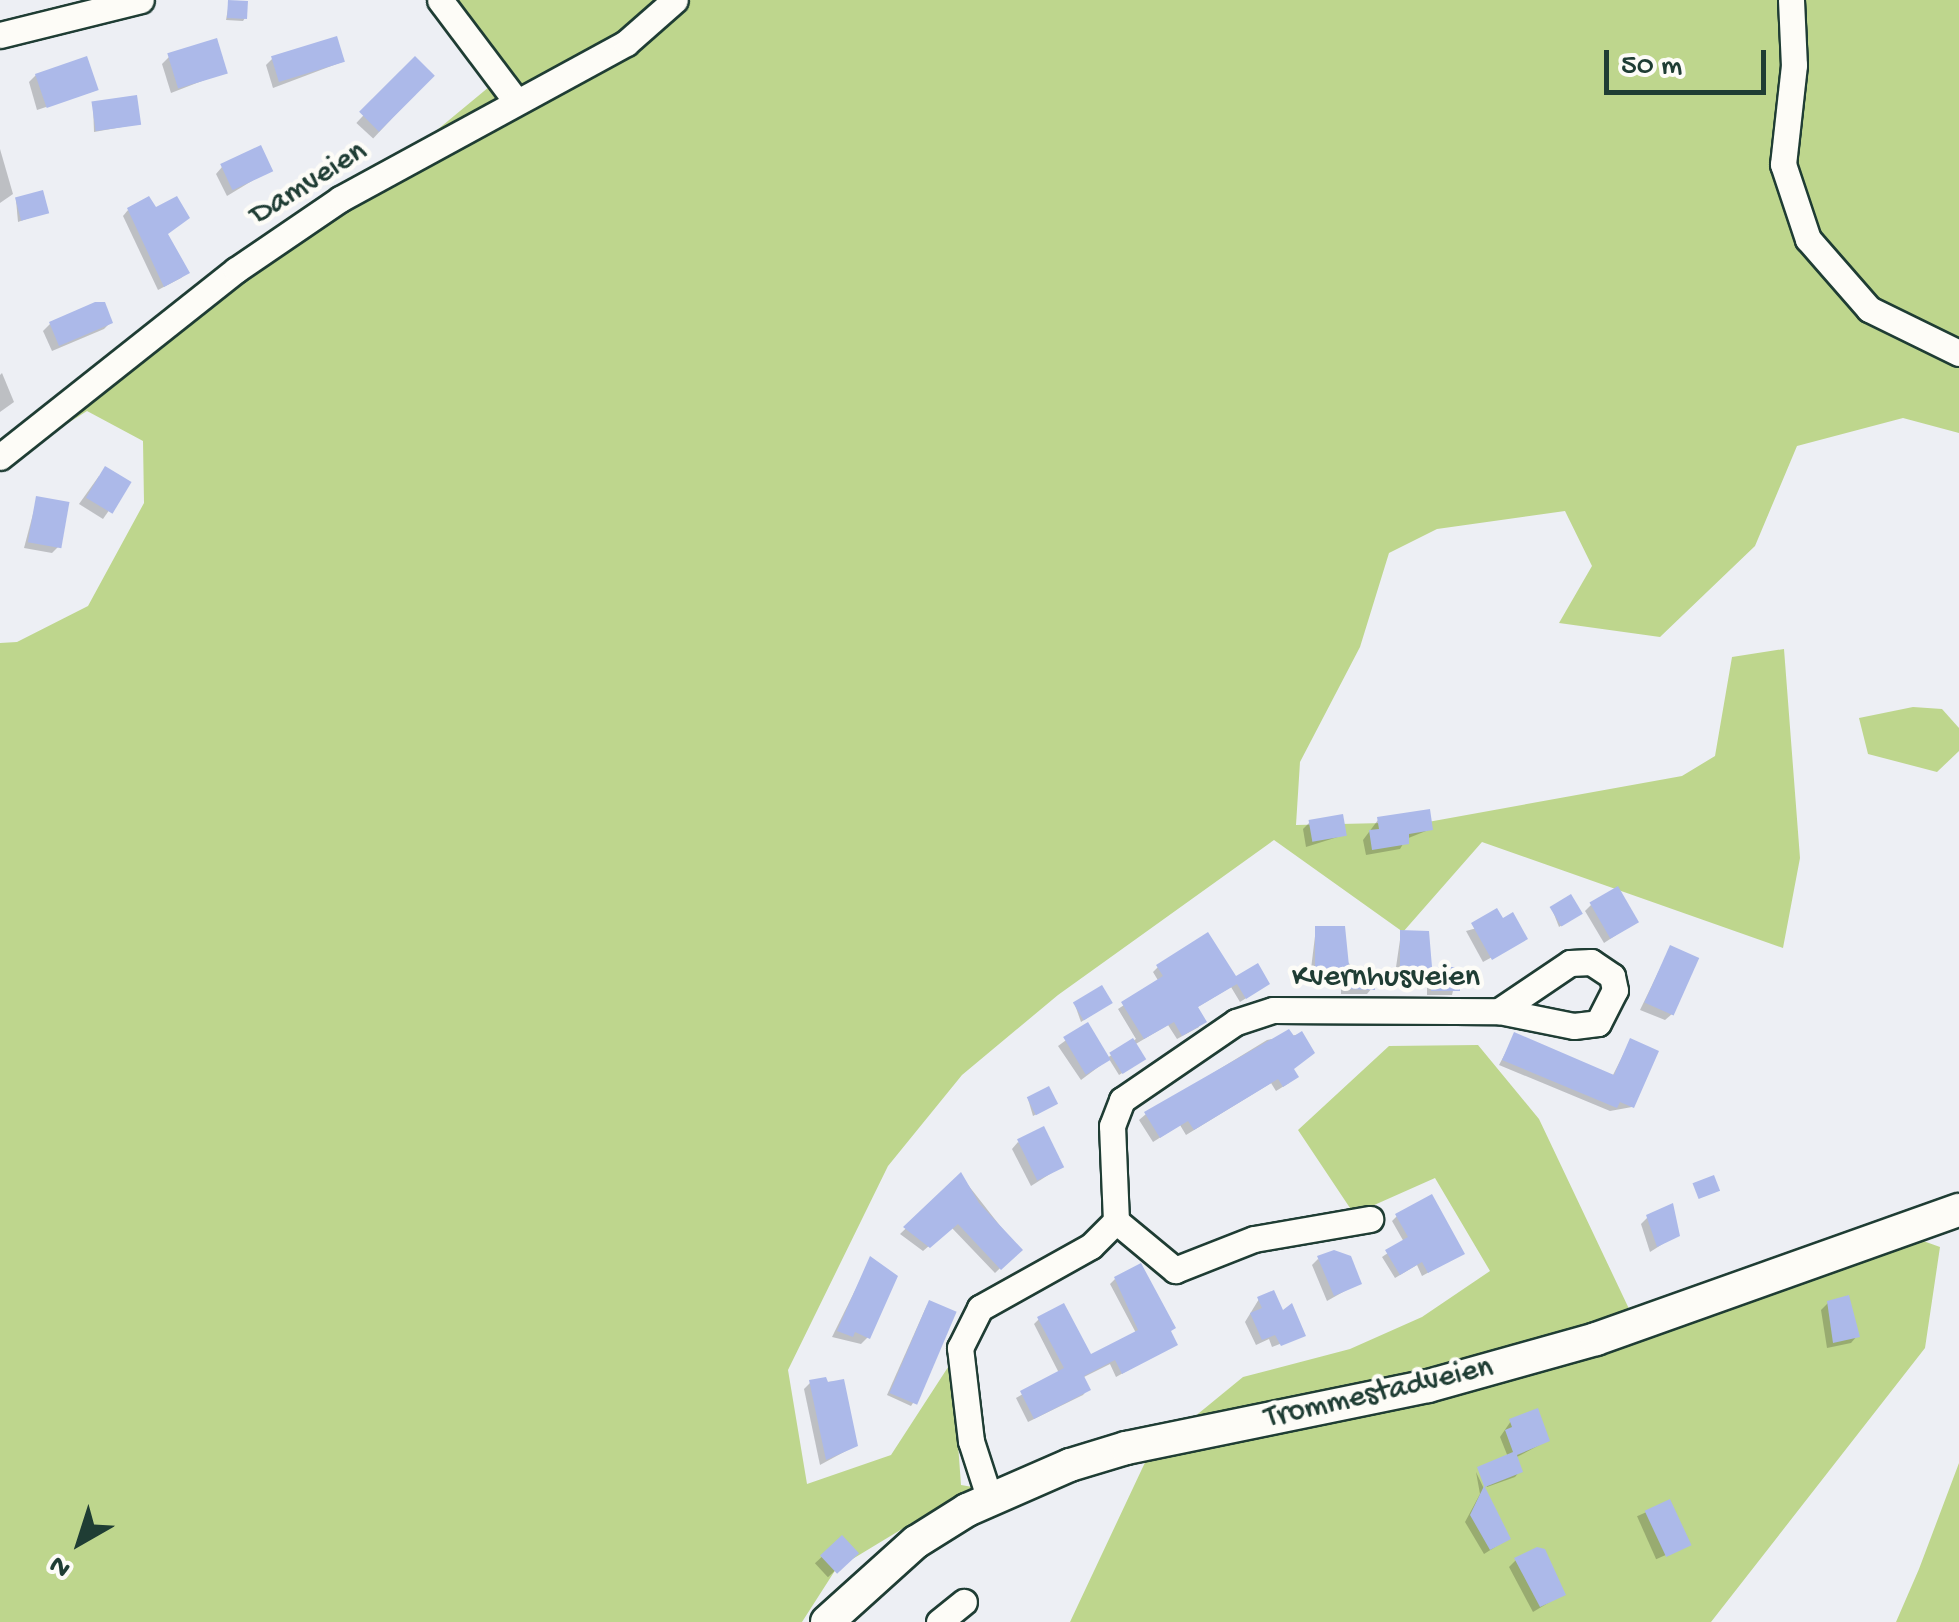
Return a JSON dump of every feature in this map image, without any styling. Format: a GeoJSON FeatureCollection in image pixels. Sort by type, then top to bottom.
{"type":"FeatureCollection","features":[{"type":"Feature","properties":{"kind":"main road","name":"Trommestadveien"},"geometry":{"type":"LineString","coordinates":[[827,1622],[916,1542],[990,1500],[1126,1448],[1428,1386],[1596,1339],[1959,1210]]}},
{"type":"Feature","properties":{"kind":"street"},"geometry":{"type":"LineString","coordinates":[[0,36],[141,0]]}},
{"type":"Feature","properties":{"kind":"street"},"geometry":{"type":"LineString","coordinates":[[440,0],[516,101]]}},
{"type":"Feature","properties":{"kind":"street","name":"Damveien"},"geometry":{"type":"LineString","coordinates":[[0,457],[236,270],[340,198],[626,43],[675,0]]}},
{"type":"Feature","properties":{"kind":"street"},"geometry":{"type":"LineString","coordinates":[[1791,0],[1794,65],[1783,164],[1808,239],[1869,309],[1959,353]]}},
{"type":"Feature","properties":{"kind":"street","name":"Kvernhusveien"},"geometry":{"type":"LineString","coordinates":[[1116,1221],[1112,1126],[1122,1100],[1236,1022],[1273,1010],[1499,1011]]}},
{"type":"Feature","properties":{"kind":"street"},"geometry":{"type":"LineString","coordinates":[[990,1500],[961,1384],[967,1328],[980,1308],[1091,1246],[1116,1221],[1175,1270],[1254,1239],[1370,1219]]}},
{"type":"Feature","properties":{"kind":"street"},"geometry":{"type":"LineString","coordinates":[[939,1622],[964,1602]]}},
{"type":"Feature","properties":{"kind":"green space"},"geometry":{"type":"Polygon","coordinates":[[[450,0],[1959,0],[1959,433],[1903,418],[1797,446],[1755,546],[1660,637],[1559,623],[1592,566],[1565,511],[1437,529],[1389,553],[1360,647],[1300,762],[1296,825],[1428,822],[1682,776],[1715,756],[1732,657],[1784,649],[1800,858],[1783,948],[1482,842],[1403,932],[1274,840],[1058,995],[962,1075],[888,1166],[788,1370],[807,1484],[891,1455],[952,1361],[961,1485],[1026,1496],[940,1506],[836,1569],[802,1622],[0,1622],[0,643],[17,642],[88,606],[144,503],[143,441],[87,411],[43,439],[83,386],[396,164],[495,82],[450,0]]]}},
{"type":"Feature","properties":{"kind":"green space"},"geometry":{"type":"Polygon","coordinates":[[[1913,707],[1942,709],[1959,728],[1959,751],[1937,772],[1868,754],[1859,718],[1913,707]]]}},
{"type":"Feature","properties":{"kind":"green space"},"geometry":{"type":"Polygon","coordinates":[[[1478,1045],[1539,1119],[1640,1332],[1901,1233],[1940,1247],[1925,1348],[1711,1622],[1070,1622],[1149,1454],[1243,1377],[1350,1349],[1422,1317],[1490,1271],[1435,1178],[1354,1214],[1298,1130],[1389,1046],[1478,1045]]]}},
{"type":"Feature","properties":{"kind":"green space"},"geometry":{"type":"Polygon","coordinates":[[[1959,1463],[1959,1622],[1896,1622],[1919,1569],[1959,1463]]]}},
{"type":"Feature","properties":{"kind":"building"},"geometry":{"type":"Polygon","coordinates":[[[228,0],[248,1],[247,19],[227,18],[228,0]]]}},
{"type":"Feature","properties":{"kind":"building"},"geometry":{"type":"Polygon","coordinates":[[[337,36],[345,62],[279,82],[271,56],[337,36]]]}},
{"type":"Feature","properties":{"kind":"building"},"geometry":{"type":"Polygon","coordinates":[[[217,38],[228,73],[178,89],[167,53],[217,38]]]}},
{"type":"Feature","properties":{"kind":"building"},"geometry":{"type":"Polygon","coordinates":[[[87,56],[99,90],[47,108],[35,74],[87,56]]]}},
{"type":"Feature","properties":{"kind":"building"},"geometry":{"type":"Polygon","coordinates":[[[415,56],[435,76],[379,132],[359,112],[415,56]]]}},
{"type":"Feature","properties":{"kind":"building"},"geometry":{"type":"Polygon","coordinates":[[[137,95],[141,125],[96,131],[91,101],[137,95]]]}},
{"type":"Feature","properties":{"kind":"building"},"geometry":{"type":"Polygon","coordinates":[[[261,145],[273,171],[232,190],[220,164],[261,145]]]}},
{"type":"Feature","properties":{"kind":"building"},"geometry":{"type":"Polygon","coordinates":[[[43,190],[49,213],[21,221],[15,198],[43,190]]]}},
{"type":"Feature","properties":{"kind":"building"},"geometry":{"type":"Polygon","coordinates":[[[149,196],[156,207],[177,196],[190,218],[168,234],[190,273],[164,287],[127,208],[149,196]]]}},
{"type":"Feature","properties":{"kind":"building"},"geometry":{"type":"Polygon","coordinates":[[[95,302],[105,302],[113,323],[59,346],[49,322],[95,302]]]}},
{"type":"Feature","properties":{"kind":"building"},"geometry":{"type":"Polygon","coordinates":[[[105,466],[132,482],[113,514],[86,498],[105,466]]]}},
{"type":"Feature","properties":{"kind":"building"},"geometry":{"type":"Polygon","coordinates":[[[36,496],[69,502],[61,548],[28,542],[36,496]]]}},
{"type":"Feature","properties":{"kind":"building"},"geometry":{"type":"Polygon","coordinates":[[[1430,809],[1433,830],[1409,834],[1409,844],[1372,850],[1369,830],[1379,829],[1377,817],[1430,809]]]}},
{"type":"Feature","properties":{"kind":"building"},"geometry":{"type":"Polygon","coordinates":[[[1343,814],[1347,836],[1312,842],[1309,820],[1343,814]]]}},
{"type":"Feature","properties":{"kind":"building"},"geometry":{"type":"Polygon","coordinates":[[[1618,886],[1639,922],[1610,939],[1589,903],[1618,886]]]}},
{"type":"Feature","properties":{"kind":"building"},"geometry":{"type":"Polygon","coordinates":[[[1571,894],[1583,914],[1561,927],[1550,907],[1571,894]]]}},
{"type":"Feature","properties":{"kind":"building"},"geometry":{"type":"Polygon","coordinates":[[[1497,908],[1503,918],[1513,912],[1528,939],[1492,960],[1471,923],[1497,908]]]}},
{"type":"Feature","properties":{"kind":"building"},"geometry":{"type":"Polygon","coordinates":[[[1315,926],[1345,926],[1349,966],[1375,966],[1375,990],[1346,989],[1346,973],[1315,972],[1315,926]]]}},
{"type":"Feature","properties":{"kind":"building"},"geometry":{"type":"Polygon","coordinates":[[[1400,930],[1429,931],[1432,967],[1460,967],[1460,991],[1431,991],[1431,970],[1400,969],[1400,930]]]}},
{"type":"Feature","properties":{"kind":"building"},"geometry":{"type":"Polygon","coordinates":[[[1208,932],[1236,976],[1258,963],[1270,984],[1246,999],[1237,984],[1198,1007],[1207,1022],[1182,1036],[1174,1022],[1144,1039],[1121,1002],[1163,976],[1156,965],[1208,932]]]}},
{"type":"Feature","properties":{"kind":"building"},"geometry":{"type":"Polygon","coordinates":[[[1670,945],[1699,958],[1674,1016],[1644,1003],[1670,945]]]}},
{"type":"Feature","properties":{"kind":"building"},"geometry":{"type":"Polygon","coordinates":[[[1102,985],[1113,1003],[1084,1021],[1073,1003],[1102,985]]]}},
{"type":"Feature","properties":{"kind":"building"},"geometry":{"type":"Polygon","coordinates":[[[1088,1022],[1111,1060],[1086,1075],[1063,1037],[1088,1022]]]}},
{"type":"Feature","properties":{"kind":"building"},"geometry":{"type":"Polygon","coordinates":[[[1289,1029],[1294,1036],[1302,1031],[1315,1053],[1294,1069],[1299,1077],[1283,1087],[1278,1079],[1194,1130],[1188,1121],[1160,1138],[1144,1112],[1289,1029]]]}},
{"type":"Feature","properties":{"kind":"building"},"geometry":{"type":"Polygon","coordinates":[[[1514,1032],[1614,1075],[1630,1038],[1659,1051],[1634,1108],[1620,1102],[1617,1108],[1502,1060],[1514,1032]]]}},
{"type":"Feature","properties":{"kind":"building"},"geometry":{"type":"Polygon","coordinates":[[[1133,1038],[1146,1059],[1123,1074],[1109,1053],[1133,1038]]]}},
{"type":"Feature","properties":{"kind":"building"},"geometry":{"type":"Polygon","coordinates":[[[1049,1086],[1058,1104],[1036,1115],[1027,1097],[1049,1086]]]}},
{"type":"Feature","properties":{"kind":"building"},"geometry":{"type":"Polygon","coordinates":[[[1044,1126],[1064,1167],[1037,1180],[1017,1139],[1044,1126]]]}},
{"type":"Feature","properties":{"kind":"building"},"geometry":{"type":"Polygon","coordinates":[[[961,1172],[979,1203],[1023,1250],[1001,1270],[958,1224],[930,1248],[903,1227],[961,1172]]]}},
{"type":"Feature","properties":{"kind":"building"},"geometry":{"type":"Polygon","coordinates":[[[1714,1175],[1720,1191],[1699,1199],[1693,1183],[1714,1175]]]}},
{"type":"Feature","properties":{"kind":"building"},"geometry":{"type":"Polygon","coordinates":[[[1432,1194],[1465,1254],[1428,1273],[1422,1262],[1400,1275],[1385,1250],[1408,1237],[1395,1214],[1432,1194]]]}},
{"type":"Feature","properties":{"kind":"building"},"geometry":{"type":"Polygon","coordinates":[[[1673,1203],[1680,1236],[1657,1247],[1646,1215],[1673,1203]]]}},
{"type":"Feature","properties":{"kind":"building"},"geometry":{"type":"Polygon","coordinates":[[[1334,1250],[1351,1256],[1362,1284],[1334,1296],[1317,1256],[1334,1250]]]}},
{"type":"Feature","properties":{"kind":"building"},"geometry":{"type":"Polygon","coordinates":[[[870,1256],[898,1276],[870,1339],[855,1332],[853,1337],[837,1331],[870,1256]]]}},
{"type":"Feature","properties":{"kind":"building"},"geometry":{"type":"Polygon","coordinates":[[[1141,1263],[1176,1328],[1171,1331],[1178,1345],[1122,1374],[1115,1360],[1084,1376],[1091,1390],[1034,1419],[1020,1391],[1064,1368],[1037,1317],[1064,1303],[1091,1354],[1138,1330],[1114,1277],[1141,1263]]]}},
{"type":"Feature","properties":{"kind":"building"},"geometry":{"type":"Polygon","coordinates":[[[1274,1290],[1283,1310],[1292,1303],[1306,1336],[1281,1346],[1275,1335],[1262,1340],[1250,1313],[1262,1308],[1257,1297],[1274,1290]]]}},
{"type":"Feature","properties":{"kind":"building"},"geometry":{"type":"Polygon","coordinates":[[[1849,1295],[1860,1337],[1833,1343],[1827,1301],[1849,1295]]]}},
{"type":"Feature","properties":{"kind":"building"},"geometry":{"type":"Polygon","coordinates":[[[929,1300],[957,1312],[917,1405],[890,1393],[929,1300]]]}},
{"type":"Feature","properties":{"kind":"building"},"geometry":{"type":"Polygon","coordinates":[[[826,1377],[828,1382],[844,1379],[858,1446],[826,1460],[809,1380],[826,1377]]]}},
{"type":"Feature","properties":{"kind":"building"},"geometry":{"type":"Polygon","coordinates":[[[1538,1408],[1550,1441],[1517,1455],[1523,1472],[1485,1487],[1511,1539],[1490,1550],[1470,1515],[1484,1486],[1477,1467],[1513,1452],[1505,1430],[1512,1427],[1509,1419],[1538,1408]]]}},
{"type":"Feature","properties":{"kind":"building"},"geometry":{"type":"Polygon","coordinates":[[[1670,1499],[1692,1545],[1666,1557],[1645,1511],[1670,1499]]]}},
{"type":"Feature","properties":{"kind":"building"},"geometry":{"type":"Polygon","coordinates":[[[842,1535],[859,1553],[837,1574],[820,1555],[842,1535]]]}},
{"type":"Feature","properties":{"kind":"building"},"geometry":{"type":"Polygon","coordinates":[[[1537,1547],[1545,1549],[1566,1595],[1540,1607],[1514,1558],[1537,1547]]]}}]}
